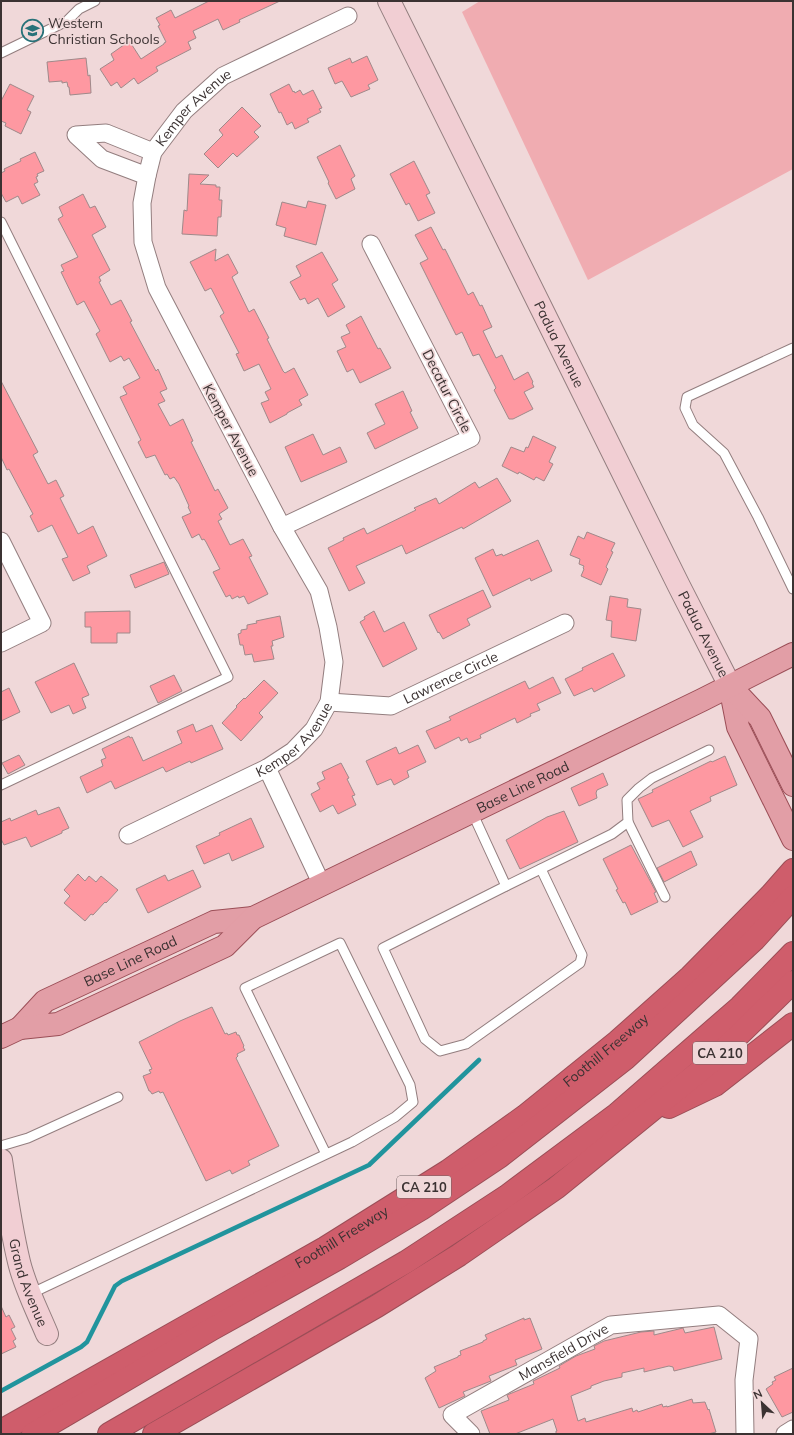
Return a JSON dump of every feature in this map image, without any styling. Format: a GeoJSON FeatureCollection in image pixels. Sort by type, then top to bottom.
{"type":"FeatureCollection","features":[{"type":"Feature","properties":{"kind":"highway","name":"Foothill Freeway"},"geometry":{"type":"LineString","coordinates":[[1,1430],[325,1248],[448,1171],[525,1116],[618,1041],[690,977],[771,895],[793,870]]}},
{"type":"Feature","properties":{"kind":"highway"},"geometry":{"type":"LineString","coordinates":[[33,1434],[212,1329],[339,1258],[422,1209],[499,1157],[626,1058],[754,940],[793,897]]}},
{"type":"Feature","properties":{"kind":"highway"},"geometry":{"type":"LineString","coordinates":[[109,1434],[406,1262],[507,1196],[617,1114],[740,1007],[793,953]]}},
{"type":"Feature","properties":{"kind":"highway","name":"CA 210"},"geometry":{"type":"LineString","coordinates":[[154,1434],[378,1306],[459,1255],[556,1188],[711,1062],[793,982]]}},
{"type":"Feature","properties":{"kind":"highway"},"geometry":{"type":"LineString","coordinates":[[642,1119],[715,1085],[793,1024]]}},
{"type":"Feature","properties":{"kind":"main road","name":"Base Line Road"},"geometry":{"type":"LineString","coordinates":[[10,1032],[45,1001],[214,922],[253,918],[793,654]]}},
{"type":"Feature","properties":{"kind":"main road"},"geometry":{"type":"LineString","coordinates":[[730,686],[760,718],[791,782]]}},
{"type":"Feature","properties":{"kind":"main road"},"geometry":{"type":"LineString","coordinates":[[730,686],[738,727],[793,839]]}},
{"type":"Feature","properties":{"kind":"street","name":"Padua Avenue"},"geometry":{"type":"LineString","coordinates":[[389,1],[730,686]]}},
{"type":"Feature","properties":{"kind":"street","name":"Kemper Avenue"},"geometry":{"type":"LineString","coordinates":[[128,835],[267,768],[293,751],[314,729],[329,702],[334,662],[328,627],[319,592],[282,527],[157,288],[143,242],[142,203],[153,152],[184,111],[223,76],[348,16]]}},
{"type":"Feature","properties":{"kind":"street"},"geometry":{"type":"LineString","coordinates":[[147,176],[102,159],[76,135],[106,133],[153,152]]}},
{"type":"Feature","properties":{"kind":"street","name":"Decatur Circle"},"geometry":{"type":"LineString","coordinates":[[282,527],[471,438],[371,244]]}},
{"type":"Feature","properties":{"kind":"street"},"geometry":{"type":"LineString","coordinates":[[1,541],[42,623],[1,643]]}},
{"type":"Feature","properties":{"kind":"street","name":"Lawrence Circle"},"geometry":{"type":"LineString","coordinates":[[329,702],[391,706],[565,623]]}},
{"type":"Feature","properties":{"kind":"street"},"geometry":{"type":"LineString","coordinates":[[267,768],[322,885]]}},
{"type":"Feature","properties":{"kind":"street","name":"Grand Avenue"},"geometry":{"type":"LineString","coordinates":[[1,1160],[3,1191],[20,1263],[30,1294],[47,1334]]}},
{"type":"Feature","properties":{"kind":"street","name":"Mansfield Drive"},"geometry":{"type":"LineString","coordinates":[[471,1434],[452,1415],[611,1325],[720,1315],[749,1339],[744,1380],[745,1434]]}},
{"type":"Feature","properties":{"kind":"street"},"geometry":{"type":"LineString","coordinates":[[785,1434],[793,1429]]}},
{"type":"Feature","properties":{"kind":"lane"},"geometry":{"type":"LineString","coordinates":[[1,54],[67,21],[77,5],[95,1]]}},
{"type":"Feature","properties":{"kind":"lane"},"geometry":{"type":"LineString","coordinates":[[1,222],[228,677],[1,785]]}},
{"type":"Feature","properties":{"kind":"lane"},"geometry":{"type":"LineString","coordinates":[[793,348],[687,397],[685,408],[693,425],[724,452],[758,516],[793,588]]}},
{"type":"Feature","properties":{"kind":"lane"},"geometry":{"type":"LineString","coordinates":[[665,897],[628,822],[627,800],[652,778],[709,750]]}},
{"type":"Feature","properties":{"kind":"lane"},"geometry":{"type":"LineString","coordinates":[[472,812],[506,886]]}},
{"type":"Feature","properties":{"kind":"lane"},"geometry":{"type":"LineString","coordinates":[[541,869],[582,955],[580,963],[466,1044],[440,1051],[425,1039],[383,948],[506,886],[612,834],[628,822]]}},
{"type":"Feature","properties":{"kind":"lane"},"geometry":{"type":"LineString","coordinates":[[30,1294],[352,1142],[395,1117],[413,1102],[410,1085],[340,943],[246,988],[326,1154]]}},
{"type":"Feature","properties":{"kind":"lane"},"geometry":{"type":"LineString","coordinates":[[1,1146],[28,1138],[118,1097]]}},
{"type":"Feature","properties":{"kind":"shaded area"},"geometry":{"type":"Polygon","coordinates":[[[480,1],[793,1],[793,169],[588,280],[462,12],[480,1]]]}},
{"type":"Feature","properties":{"kind":"building"},"geometry":{"type":"Polygon","coordinates":[[[209,1],[280,1],[239,20],[240,22],[223,30],[218,19],[193,31],[196,38],[188,42],[191,49],[156,67],[158,71],[138,84],[134,78],[121,88],[117,82],[111,86],[100,69],[114,60],[111,54],[130,42],[141,59],[166,42],[158,26],[160,25],[156,18],[171,10],[175,18],[209,1]]]}},
{"type":"Feature","properties":{"kind":"building"},"geometry":{"type":"Polygon","coordinates":[[[367,56],[378,80],[368,85],[370,89],[351,97],[342,81],[335,84],[328,68],[350,58],[352,63],[367,56]]]}},
{"type":"Feature","properties":{"kind":"building"},"geometry":{"type":"Polygon","coordinates":[[[86,58],[88,76],[90,75],[91,93],[70,95],[67,82],[49,82],[47,62],[86,58]]]}},
{"type":"Feature","properties":{"kind":"building"},"geometry":{"type":"Polygon","coordinates":[[[10,84],[34,96],[27,110],[31,112],[21,134],[5,126],[6,123],[1,121],[1,101],[10,84]]]}},
{"type":"Feature","properties":{"kind":"building"},"geometry":{"type":"Polygon","coordinates":[[[289,84],[293,92],[294,91],[295,93],[300,90],[303,95],[313,90],[322,108],[319,109],[321,112],[307,119],[309,122],[295,129],[292,122],[287,125],[281,112],[279,113],[270,94],[289,84]]]}},
{"type":"Feature","properties":{"kind":"building"},"geometry":{"type":"Polygon","coordinates":[[[242,107],[261,126],[254,132],[259,137],[237,157],[233,153],[218,168],[204,154],[223,135],[219,130],[242,107]]]}},
{"type":"Feature","properties":{"kind":"building"},"geometry":{"type":"Polygon","coordinates":[[[340,145],[355,176],[351,179],[355,189],[336,199],[317,157],[340,145]]]}},
{"type":"Feature","properties":{"kind":"building"},"geometry":{"type":"Polygon","coordinates":[[[35,152],[44,171],[37,174],[38,176],[36,177],[38,182],[34,184],[40,195],[22,204],[18,196],[6,202],[1,193],[1,173],[5,171],[4,169],[21,161],[20,159],[35,152]]]}},
{"type":"Feature","properties":{"kind":"building"},"geometry":{"type":"Polygon","coordinates":[[[414,161],[430,193],[426,195],[435,213],[418,221],[409,203],[406,205],[390,174],[414,161]]]}},
{"type":"Feature","properties":{"kind":"building"},"geometry":{"type":"Polygon","coordinates":[[[189,174],[209,175],[200,184],[216,185],[216,187],[220,187],[219,200],[222,200],[221,217],[218,217],[217,236],[182,234],[184,210],[187,211],[189,174]]]}},
{"type":"Feature","properties":{"kind":"building"},"geometry":{"type":"Polygon","coordinates":[[[83,194],[90,208],[95,206],[106,227],[92,235],[110,270],[99,277],[101,281],[99,282],[111,305],[121,300],[132,321],[130,322],[156,371],[158,369],[167,389],[160,392],[165,401],[158,404],[170,426],[183,419],[193,441],[191,442],[215,491],[218,489],[228,508],[219,514],[222,519],[218,521],[230,545],[243,539],[252,556],[249,557],[268,594],[248,604],[244,596],[239,598],[238,596],[232,599],[230,595],[226,597],[213,572],[220,569],[206,542],[204,539],[202,540],[199,534],[192,538],[182,517],[191,513],[179,484],[174,477],[170,479],[167,474],[165,475],[155,455],[146,458],[138,442],[141,440],[120,397],[127,394],[123,387],[140,378],[129,358],[124,361],[121,356],[110,362],[96,334],[100,331],[84,301],[77,305],[61,272],[64,271],[61,265],[78,257],[58,219],[63,216],[59,207],[83,194]]]}},
{"type":"Feature","properties":{"kind":"building"},"geometry":{"type":"Polygon","coordinates":[[[308,201],[326,205],[316,245],[284,236],[286,228],[276,225],[282,202],[306,208],[308,201]]]}},
{"type":"Feature","properties":{"kind":"building"},"geometry":{"type":"Polygon","coordinates":[[[431,227],[443,250],[445,249],[468,295],[473,292],[480,306],[482,305],[492,327],[483,331],[496,358],[502,355],[514,380],[528,372],[533,382],[534,387],[524,392],[533,409],[513,419],[509,419],[494,390],[496,388],[479,354],[473,356],[462,332],[456,335],[420,263],[428,259],[415,235],[431,227]]]}},
{"type":"Feature","properties":{"kind":"building"},"geometry":{"type":"Polygon","coordinates":[[[216,249],[215,261],[228,254],[238,273],[232,277],[249,312],[254,309],[269,338],[267,339],[283,371],[285,373],[294,368],[308,395],[299,400],[302,405],[270,423],[261,403],[269,400],[265,392],[271,389],[259,364],[244,371],[236,354],[239,353],[220,316],[224,313],[211,288],[205,291],[190,262],[216,249]]]}},
{"type":"Feature","properties":{"kind":"building"},"geometry":{"type":"Polygon","coordinates":[[[322,252],[338,280],[332,284],[345,307],[328,317],[318,298],[308,304],[305,298],[300,300],[290,282],[301,276],[296,266],[322,252]]]}},
{"type":"Feature","properties":{"kind":"building"},"geometry":{"type":"Polygon","coordinates":[[[361,316],[378,349],[380,348],[391,368],[360,383],[353,369],[347,372],[337,351],[346,347],[341,337],[350,333],[346,325],[361,316]]]}},
{"type":"Feature","properties":{"kind":"building"},"geometry":{"type":"Polygon","coordinates":[[[1,381],[38,452],[33,455],[48,484],[56,480],[64,496],[60,498],[78,534],[93,526],[107,556],[87,566],[90,573],[73,581],[62,559],[68,557],[52,525],[38,532],[30,516],[33,514],[1,457],[1,381]]]}},
{"type":"Feature","properties":{"kind":"building"},"geometry":{"type":"Polygon","coordinates":[[[403,391],[412,411],[410,412],[418,428],[375,449],[367,433],[385,424],[375,404],[403,391]]]}},
{"type":"Feature","properties":{"kind":"building"},"geometry":{"type":"Polygon","coordinates":[[[313,434],[323,455],[340,447],[347,462],[301,482],[285,447],[313,434]]]}},
{"type":"Feature","properties":{"kind":"building"},"geometry":{"type":"Polygon","coordinates":[[[533,436],[556,447],[549,462],[553,464],[544,481],[536,477],[534,480],[519,472],[518,474],[502,466],[511,447],[524,452],[526,447],[528,448],[533,436]]]}},
{"type":"Feature","properties":{"kind":"building"},"geometry":{"type":"Polygon","coordinates":[[[497,478],[511,501],[463,529],[462,527],[406,554],[402,545],[356,566],[365,583],[349,591],[328,548],[344,540],[343,538],[364,528],[367,534],[416,510],[414,508],[436,498],[439,504],[475,482],[479,488],[497,478]]]}},
{"type":"Feature","properties":{"kind":"building"},"geometry":{"type":"Polygon","coordinates":[[[587,532],[615,543],[611,551],[613,552],[606,567],[608,569],[601,585],[581,576],[584,566],[579,564],[580,559],[570,555],[578,536],[584,539],[587,532]]]}},
{"type":"Feature","properties":{"kind":"building"},"geometry":{"type":"Polygon","coordinates":[[[538,540],[552,571],[531,581],[530,578],[493,596],[475,558],[493,549],[496,556],[502,554],[503,556],[538,540]]]}},
{"type":"Feature","properties":{"kind":"building"},"geometry":{"type":"Polygon","coordinates":[[[164,562],[169,574],[135,588],[130,575],[164,562]]]}},
{"type":"Feature","properties":{"kind":"building"},"geometry":{"type":"Polygon","coordinates":[[[483,590],[491,607],[467,619],[470,625],[443,639],[439,632],[438,633],[429,615],[483,590]]]}},
{"type":"Feature","properties":{"kind":"building"},"geometry":{"type":"Polygon","coordinates":[[[610,596],[628,599],[627,607],[641,609],[636,641],[611,637],[612,621],[606,620],[610,596]]]}},
{"type":"Feature","properties":{"kind":"building"},"geometry":{"type":"Polygon","coordinates":[[[130,611],[130,633],[117,633],[117,643],[91,643],[91,627],[85,627],[85,612],[130,611]]]}},
{"type":"Feature","properties":{"kind":"building"},"geometry":{"type":"Polygon","coordinates":[[[374,611],[384,632],[404,622],[417,649],[383,667],[360,622],[365,619],[364,617],[374,611]]]}},
{"type":"Feature","properties":{"kind":"building"},"geometry":{"type":"Polygon","coordinates":[[[280,616],[284,637],[272,641],[273,646],[271,646],[274,659],[254,662],[252,654],[245,655],[243,645],[240,645],[238,634],[241,633],[241,630],[247,629],[247,625],[257,623],[256,621],[280,616]]]}},
{"type":"Feature","properties":{"kind":"building"},"geometry":{"type":"Polygon","coordinates":[[[613,653],[625,676],[594,692],[592,688],[574,696],[565,679],[583,670],[582,668],[613,653]]]}},
{"type":"Feature","properties":{"kind":"building"},"geometry":{"type":"Polygon","coordinates":[[[74,663],[89,695],[82,698],[86,708],[73,714],[69,705],[51,713],[35,682],[74,663]]]}},
{"type":"Feature","properties":{"kind":"building"},"geometry":{"type":"Polygon","coordinates":[[[174,675],[182,691],[158,703],[150,686],[174,675]]]}},
{"type":"Feature","properties":{"kind":"building"},"geometry":{"type":"Polygon","coordinates":[[[553,677],[561,693],[537,704],[540,710],[530,714],[531,716],[517,723],[515,718],[480,735],[481,738],[469,743],[467,738],[461,741],[459,737],[435,749],[426,731],[451,720],[449,717],[525,681],[529,689],[553,677]]]}},
{"type":"Feature","properties":{"kind":"building"},"geometry":{"type":"Polygon","coordinates":[[[264,680],[278,693],[259,713],[263,717],[241,741],[222,723],[237,707],[236,706],[264,680]]]}},
{"type":"Feature","properties":{"kind":"building"},"geometry":{"type":"Polygon","coordinates":[[[9,688],[20,712],[1,721],[1,692],[9,688]]]}},
{"type":"Feature","properties":{"kind":"building"},"geometry":{"type":"Polygon","coordinates":[[[193,724],[196,732],[212,725],[223,749],[191,763],[190,761],[166,772],[163,767],[115,789],[111,781],[87,793],[80,777],[103,766],[101,760],[106,758],[102,749],[129,736],[130,738],[132,737],[143,761],[182,743],[177,731],[193,724]]]}},
{"type":"Feature","properties":{"kind":"building"},"geometry":{"type":"Polygon","coordinates":[[[418,745],[426,762],[407,771],[409,777],[394,785],[391,779],[377,785],[366,761],[396,747],[399,754],[418,745]]]}},
{"type":"Feature","properties":{"kind":"building"},"geometry":{"type":"Polygon","coordinates":[[[19,755],[25,765],[8,774],[2,763],[19,755]]]}},
{"type":"Feature","properties":{"kind":"building"},"geometry":{"type":"Polygon","coordinates":[[[725,756],[737,785],[710,797],[711,801],[690,811],[703,837],[683,847],[669,820],[652,827],[638,799],[653,792],[652,790],[711,761],[712,762],[725,756]]]}},
{"type":"Feature","properties":{"kind":"building"},"geometry":{"type":"Polygon","coordinates":[[[341,763],[349,778],[347,779],[355,795],[352,796],[356,805],[338,814],[333,805],[320,812],[311,794],[320,789],[317,783],[325,779],[322,772],[341,763]]]}},
{"type":"Feature","properties":{"kind":"building"},"geometry":{"type":"Polygon","coordinates":[[[603,773],[608,785],[597,790],[597,798],[579,806],[571,788],[603,773]]]}},
{"type":"Feature","properties":{"kind":"building"},"geometry":{"type":"Polygon","coordinates":[[[59,807],[69,828],[62,831],[62,833],[31,847],[26,837],[4,845],[1,839],[1,822],[10,818],[11,821],[36,810],[38,815],[59,807]]]}},
{"type":"Feature","properties":{"kind":"building"},"geometry":{"type":"Polygon","coordinates":[[[564,811],[578,842],[520,869],[506,840],[547,817],[564,811]]]}},
{"type":"Feature","properties":{"kind":"building"},"geometry":{"type":"Polygon","coordinates":[[[251,818],[264,847],[232,861],[229,853],[204,864],[196,846],[251,818]]]}},
{"type":"Feature","properties":{"kind":"building"},"geometry":{"type":"Polygon","coordinates":[[[631,845],[656,892],[654,893],[658,902],[631,915],[625,902],[623,903],[616,890],[618,889],[603,859],[631,845]]]}},
{"type":"Feature","properties":{"kind":"building"},"geometry":{"type":"Polygon","coordinates":[[[691,851],[697,865],[664,882],[657,868],[691,851]]]}},
{"type":"Feature","properties":{"kind":"building"},"geometry":{"type":"Polygon","coordinates":[[[193,870],[201,887],[148,913],[136,889],[165,875],[168,881],[193,870]]]}},
{"type":"Feature","properties":{"kind":"building"},"geometry":{"type":"Polygon","coordinates":[[[78,874],[85,881],[89,876],[96,882],[101,876],[118,890],[106,903],[105,902],[93,915],[91,914],[85,921],[64,903],[70,896],[64,890],[78,874]]]}},
{"type":"Feature","properties":{"kind":"building"},"geometry":{"type":"Polygon","coordinates":[[[212,1007],[225,1034],[227,1033],[228,1035],[236,1032],[237,1035],[239,1035],[245,1050],[237,1054],[238,1056],[236,1058],[279,1146],[248,1161],[250,1165],[232,1174],[230,1170],[206,1181],[163,1092],[160,1093],[159,1091],[152,1094],[149,1091],[143,1076],[151,1073],[149,1070],[152,1069],[139,1042],[180,1021],[212,1007]]]}},
{"type":"Feature","properties":{"kind":"building"},"geometry":{"type":"Polygon","coordinates":[[[1,1306],[6,1317],[9,1315],[15,1327],[11,1329],[16,1339],[13,1341],[16,1347],[1,1354],[1,1306]]]}},
{"type":"Feature","properties":{"kind":"building"},"geometry":{"type":"Polygon","coordinates":[[[524,1318],[524,1320],[530,1318],[542,1349],[515,1360],[517,1365],[489,1376],[491,1381],[463,1392],[465,1396],[439,1408],[425,1378],[436,1371],[434,1367],[458,1357],[461,1355],[460,1351],[483,1342],[487,1339],[485,1335],[524,1318]]]}},
{"type":"Feature","properties":{"kind":"building"},"geometry":{"type":"Polygon","coordinates":[[[714,1327],[722,1359],[674,1371],[673,1367],[669,1366],[644,1372],[644,1368],[622,1373],[622,1377],[604,1381],[571,1396],[578,1421],[585,1418],[586,1422],[632,1408],[633,1412],[637,1410],[638,1412],[662,1404],[663,1407],[667,1407],[692,1399],[693,1403],[705,1402],[708,1410],[709,1409],[716,1432],[708,1434],[556,1434],[557,1431],[553,1419],[515,1434],[490,1434],[481,1411],[509,1400],[507,1395],[534,1384],[533,1381],[560,1368],[559,1366],[576,1356],[595,1349],[594,1346],[604,1341],[641,1332],[654,1331],[654,1335],[683,1328],[685,1333],[714,1327]]]}},
{"type":"Feature","properties":{"kind":"building"},"geometry":{"type":"Polygon","coordinates":[[[793,1368],[793,1412],[782,1417],[766,1389],[776,1380],[774,1377],[793,1368]]]}},
{"type":"Feature","properties":{"kind":"waterway"},"geometry":{"type":"LineString","coordinates":[[1,1391],[81,1347],[87,1342],[115,1286],[122,1281],[369,1165],[479,1060]]}},
{"type":"Feature","properties":{"kind":"place","name":"Western Christian Schools"},"geometry":{"type":"Point","coordinates":[33,31]}}]}
